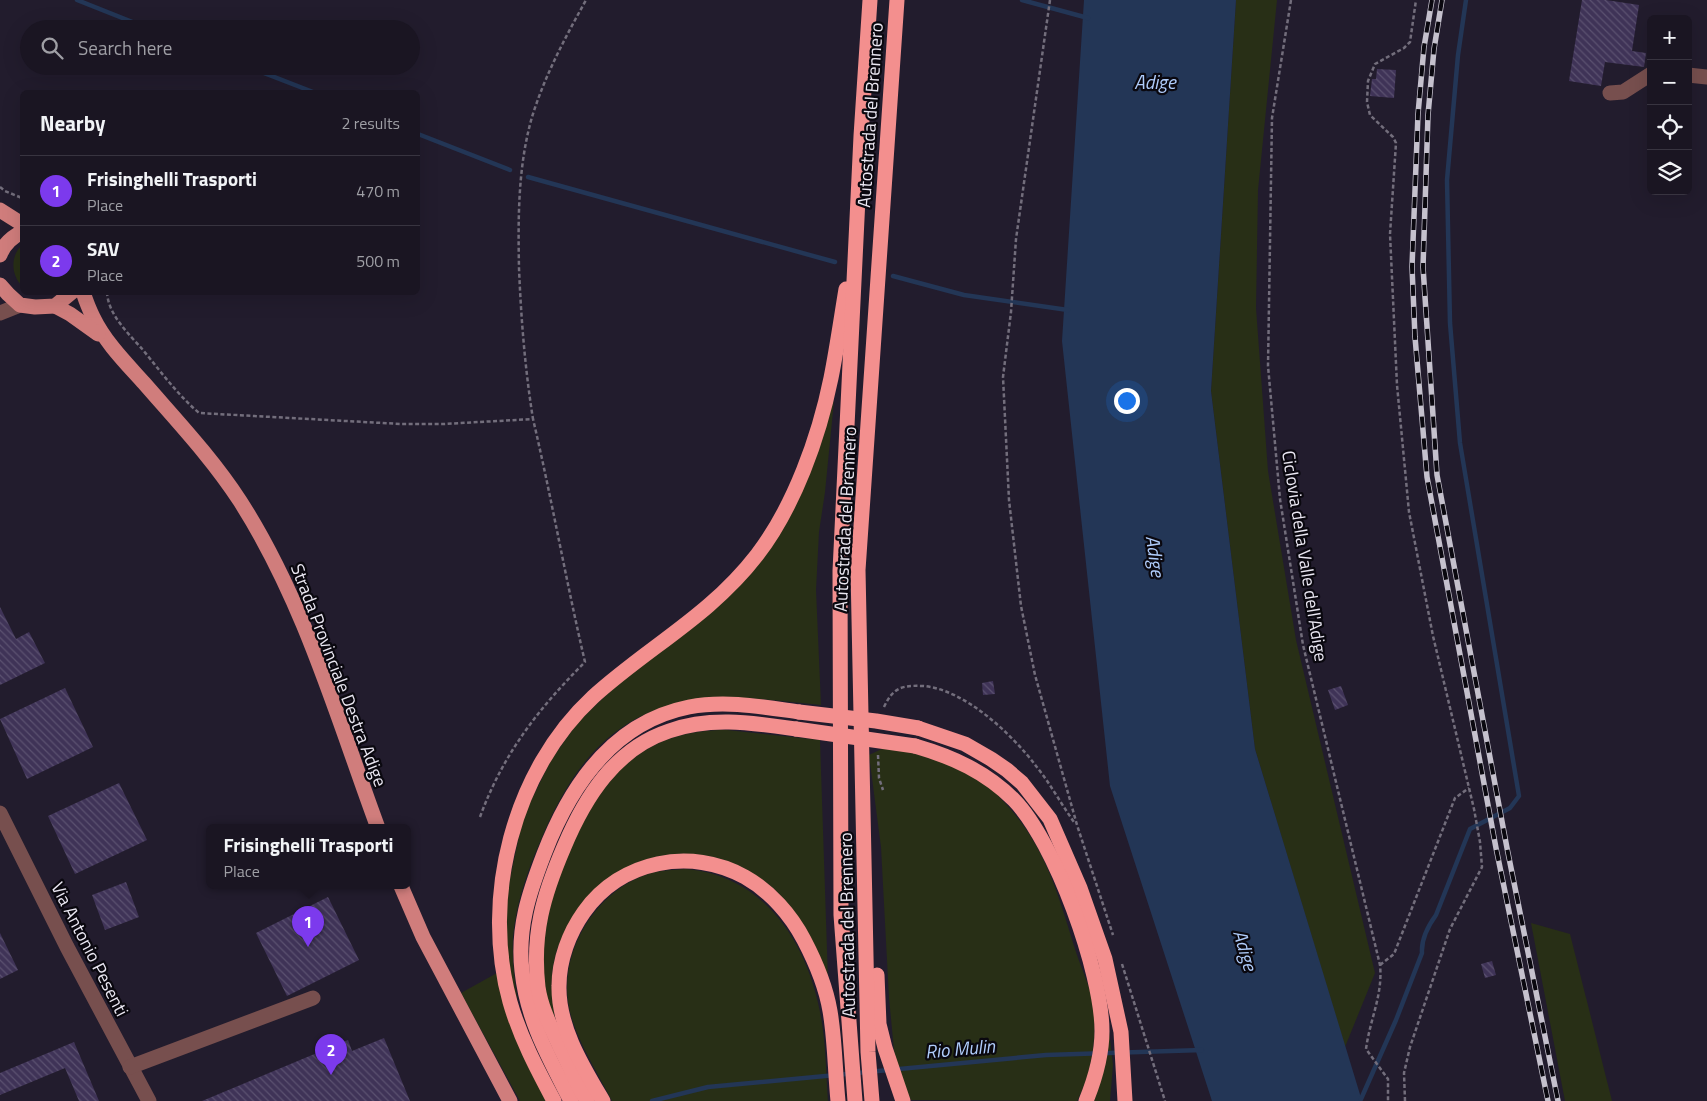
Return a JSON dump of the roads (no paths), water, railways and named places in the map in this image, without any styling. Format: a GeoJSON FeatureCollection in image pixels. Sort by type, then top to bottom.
{"type":"FeatureCollection","features":[{"type":"Feature","properties":{"kind":"highway","name":"Autostrada del Brennero"},"geometry":{"type":"LineString","coordinates":[[854,1098],[840,915],[840,571],[870,0]]}},
{"type":"Feature","properties":{"kind":"highway","name":"Autostrada del Brennero"},"geometry":{"type":"LineString","coordinates":[[871,1097],[868,1052],[858,570],[897,0]]}},
{"type":"Feature","properties":{"kind":"highway"},"geometry":{"type":"LineString","coordinates":[[554,1101],[521,1035],[503,974],[500,931],[502,888],[508,842],[533,780],[548,752],[581,709],[614,679],[718,599],[758,554],[784,514],[807,461],[831,379],[857,229]]}},
{"type":"Feature","properties":{"kind":"highway"},"geometry":{"type":"LineString","coordinates":[[603,1101],[581,1097],[539,1039],[529,1010],[522,973],[520,954],[524,913],[532,886],[566,805],[582,778],[597,760],[630,732],[658,717],[689,707],[718,705],[750,706],[918,728],[965,744],[1007,770],[1022,784],[1045,812],[1069,860],[1105,960],[1121,1032],[1125,1101]]}},
{"type":"Feature","properties":{"kind":"highway"},"geometry":{"type":"LineString","coordinates":[[581,1097],[545,1012],[539,988],[536,956],[538,926],[543,901],[578,816],[593,790],[610,768],[646,741],[669,731],[694,724],[716,721],[753,723],[915,746],[945,755],[968,765],[988,778],[1014,801],[1034,826],[1060,879],[1072,908],[1094,976],[1100,1001],[1102,1032],[1099,1064],[1086,1101]]}},
{"type":"Feature","properties":{"kind":"highway"},"geometry":{"type":"LineString","coordinates":[[581,1097],[569,1036],[562,1012],[559,988],[560,968],[567,944],[577,922],[590,903],[602,891],[641,867],[677,861],[700,861],[718,865],[747,878],[774,899],[789,916],[804,940],[830,1010],[837,1099]]}},
{"type":"Feature","properties":{"kind":"highway"},"geometry":{"type":"LineString","coordinates":[[864,870],[875,951],[879,1024],[884,1048],[900,1095]]}},
{"type":"Feature","properties":{"kind":"main road"},"geometry":{"type":"LineString","coordinates":[[0,210],[20,223]]}},
{"type":"Feature","properties":{"kind":"main road"},"geometry":{"type":"LineString","coordinates":[[1,250],[13,237],[20,233]]}},
{"type":"Feature","properties":{"kind":"main road"},"geometry":{"type":"LineString","coordinates":[[0,285],[20,305],[35,307],[55,306],[68,295]]}},
{"type":"Feature","properties":{"kind":"main road","name":"Strada Provinciale Destra Adige"},"geometry":{"type":"LineString","coordinates":[[84,295],[93,318],[114,348],[204,452],[238,498],[259,532],[278,567],[298,614],[377,824]]}},
{"type":"Feature","properties":{"kind":"main road","name":"Strada Provinciale Destra Adige"},"geometry":{"type":"LineString","coordinates":[[55,306],[84,323],[114,348]]}},
{"type":"Feature","properties":{"kind":"main road"},"geometry":{"type":"LineString","coordinates":[[402,889],[423,937],[510,1101]]}},
{"type":"Feature","properties":{"kind":"street"},"geometry":{"type":"LineString","coordinates":[[1692,75],[1707,77]]}},
{"type":"Feature","properties":{"kind":"street"},"geometry":{"type":"LineString","coordinates":[[1610,93],[1623,92],[1647,77]]}},
{"type":"Feature","properties":{"kind":"street"},"geometry":{"type":"LineString","coordinates":[[0,313],[20,305]]}},
{"type":"Feature","properties":{"kind":"street","name":"Via Antonio Pesenti"},"geometry":{"type":"LineString","coordinates":[[0,813],[67,947],[149,1101]]}},
{"type":"Feature","properties":{"kind":"street"},"geometry":{"type":"LineString","coordinates":[[130,1067],[313,998]]}},
{"type":"Feature","properties":{"kind":"water","name":"Adige"},"geometry":{"type":"Polygon","coordinates":[[[1084,0],[1236,0],[1211,391],[1255,749],[1362,1101],[1212,1101],[1110,786],[1062,341],[1084,0]]]}},
{"type":"Feature","properties":{"kind":"waterway"},"geometry":{"type":"LineString","coordinates":[[77,0],[127,20]]}},
{"type":"Feature","properties":{"kind":"waterway"},"geometry":{"type":"LineString","coordinates":[[1022,0],[1088,18]]}},
{"type":"Feature","properties":{"kind":"waterway"},"geometry":{"type":"LineString","coordinates":[[1361,1099],[1396,1020],[1422,953],[1426,933],[1436,915],[1470,829],[1510,808],[1519,796],[1460,443],[1450,323],[1447,180],[1458,55],[1466,0]]}},
{"type":"Feature","properties":{"kind":"waterway"},"geometry":{"type":"LineString","coordinates":[[269,75],[308,90]]}},
{"type":"Feature","properties":{"kind":"waterway"},"geometry":{"type":"LineString","coordinates":[[420,135],[510,170]]}},
{"type":"Feature","properties":{"kind":"waterway"},"geometry":{"type":"LineString","coordinates":[[528,177],[835,262]]}},
{"type":"Feature","properties":{"kind":"waterway"},"geometry":{"type":"LineString","coordinates":[[893,276],[964,295],[1068,310]]}},
{"type":"Feature","properties":{"kind":"waterway","name":"Rio Mulin"},"geometry":{"type":"LineString","coordinates":[[652,1101],[708,1087],[1046,1055],[1202,1050]]}},
{"type":"Feature","properties":{"kind":"railway"},"geometry":{"type":"LineString","coordinates":[[1432,0],[1424,47],[1418,114],[1412,267],[1415,337],[1427,477],[1496,848],[1548,1101]]}},
{"type":"Feature","properties":{"kind":"railway"},"geometry":{"type":"LineString","coordinates":[[1442,0],[1434,49],[1428,115],[1423,267],[1437,475],[1507,848],[1558,1101]]}},
{"type":"Feature","properties":{"kind":"place","name":"Frisinghelli Trasporti"},"geometry":{"type":"Point","coordinates":[308,947]}},
{"type":"Feature","properties":{"kind":"place","name":"SAV"},"geometry":{"type":"Point","coordinates":[331,1075]}}]}
